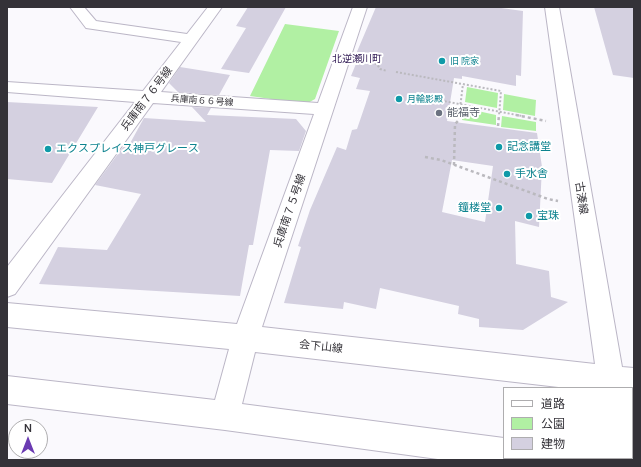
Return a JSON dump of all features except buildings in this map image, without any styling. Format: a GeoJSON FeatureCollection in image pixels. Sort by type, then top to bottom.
{"type":"FeatureCollection","features":[{"type":"Feature","properties":{"kind":"street"},"geometry":{"type":"LineString","coordinates":[[77,7],[91,24],[192,39]]}},
{"type":"Feature","properties":{"kind":"street","name":"兵庫南７６号線"},"geometry":{"type":"LineString","coordinates":[[7,286],[215,7]]}},
{"type":"Feature","properties":{"kind":"street","name":"兵庫南７５号線"},"geometry":{"type":"LineString","coordinates":[[225,416],[245,338],[360,7]]}},
{"type":"Feature","properties":{"kind":"street","name":"古湊線"},"geometry":{"type":"LineString","coordinates":[[552,7],[583,206],[618,383]]}},
{"type":"Feature","properties":{"kind":"street","name":"兵庫南６６号線"},"geometry":{"type":"LineString","coordinates":[[7,87],[325,109]]}},
{"type":"Feature","properties":{"kind":"street","name":"会下山線"},"geometry":{"type":"LineString","coordinates":[[7,315],[245,338],[618,383]]}},
{"type":"Feature","properties":{"kind":"street"},"geometry":{"type":"LineString","coordinates":[[7,390],[225,416],[503,454]]}},
{"type":"Feature","properties":{"kind":"path"},"geometry":{"type":"LineString","coordinates":[[343,57],[377,64],[380,69],[387,71]]}},
{"type":"Feature","properties":{"kind":"path"},"geometry":{"type":"LineString","coordinates":[[396,72],[501,91],[498,126]]}},
{"type":"Feature","properties":{"kind":"path"},"geometry":{"type":"LineString","coordinates":[[450,82],[451,78]]}},
{"type":"Feature","properties":{"kind":"path"},"geometry":{"type":"LineString","coordinates":[[454,165],[455,124],[458,120],[463,84]]}},
{"type":"Feature","properties":{"kind":"path"},"geometry":{"type":"LineString","coordinates":[[433,99],[570,126]]}},
{"type":"Feature","properties":{"kind":"path"},"geometry":{"type":"LineString","coordinates":[[425,158],[441,160],[548,199],[583,206]]}},
{"type":"Feature","properties":{"kind":"green space"},"geometry":{"type":"Polygon","coordinates":[[[285,24],[339,31],[315,99],[306,104],[250,96],[285,24]]]}},
{"type":"Feature","properties":{"kind":"green space"},"geometry":{"type":"Polygon","coordinates":[[[467,87],[498,93],[497,108],[465,102],[467,87]]]}},
{"type":"Feature","properties":{"kind":"green space"},"geometry":{"type":"Polygon","coordinates":[[[504,94],[536,100],[535,116],[503,110],[504,94]]]}},
{"type":"Feature","properties":{"kind":"green space"},"geometry":{"type":"Polygon","coordinates":[[[464,108],[496,115],[496,125],[462,120],[464,108]]]}},
{"type":"Feature","properties":{"kind":"green space"},"geometry":{"type":"Polygon","coordinates":[[[502,116],[536,122],[536,131],[501,127],[502,116]]]}},
{"type":"Feature","properties":{"kind":"place","name":"旧 院家"},"geometry":{"type":"Point","coordinates":[442,61]}},
{"type":"Feature","properties":{"kind":"place","name":"月輪影殿"},"geometry":{"type":"Point","coordinates":[399,99]}},
{"type":"Feature","properties":{"kind":"place","name":"能福寺"},"geometry":{"type":"Point","coordinates":[439,113]}},
{"type":"Feature","properties":{"kind":"place","name":"記念講堂"},"geometry":{"type":"Point","coordinates":[499,147]}},
{"type":"Feature","properties":{"kind":"place","name":"エクスプレイス神戸グレース"},"geometry":{"type":"Point","coordinates":[48,149]}},
{"type":"Feature","properties":{"kind":"place","name":"手水舎"},"geometry":{"type":"Point","coordinates":[507,174]}},
{"type":"Feature","properties":{"kind":"place","name":"鐘楼堂"},"geometry":{"type":"Point","coordinates":[499,208]}},
{"type":"Feature","properties":{"kind":"place","name":"宝珠"},"geometry":{"type":"Point","coordinates":[529,216]}},
{"type":"Feature","properties":{"kind":"district","name":"北逆瀬川町"},"geometry":{"type":"Point","coordinates":[357,59]}}]}
